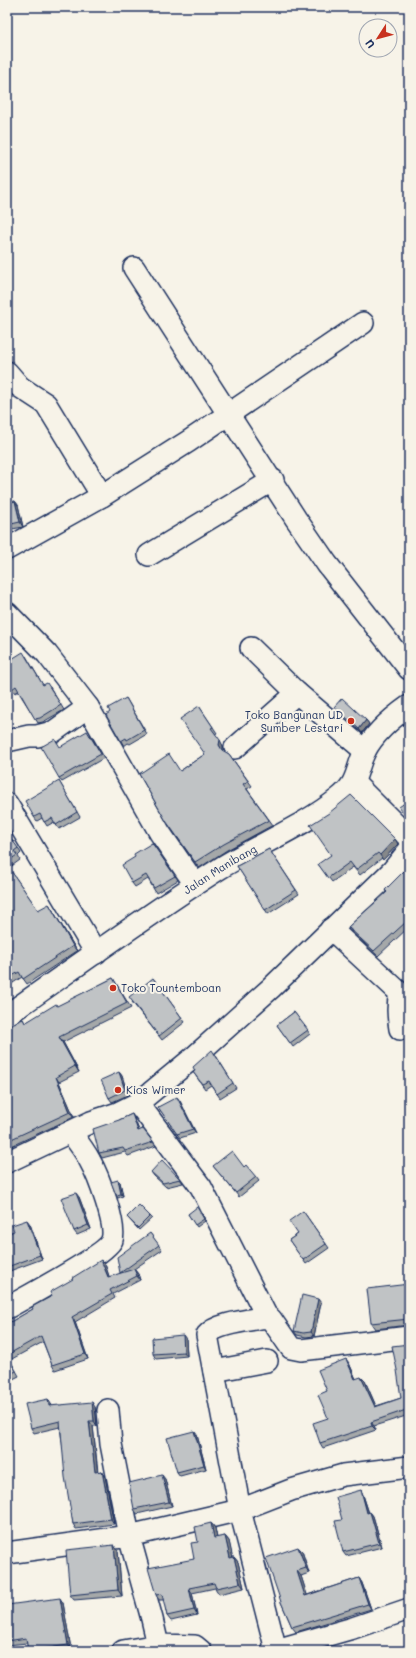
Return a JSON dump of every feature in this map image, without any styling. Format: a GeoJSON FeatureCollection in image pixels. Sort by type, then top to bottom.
{"type":"FeatureCollection","features":[{"type":"Feature","properties":{"kind":"street"},"geometry":{"type":"LineString","coordinates":[[134,268],[228,414],[273,480],[296,519],[327,564],[409,669]]}},
{"type":"Feature","properties":{"kind":"street"},"geometry":{"type":"LineString","coordinates":[[7,549],[102,496],[189,441],[363,323]]}},
{"type":"Feature","properties":{"kind":"street"},"geometry":{"type":"LineString","coordinates":[[7,372],[20,387],[46,404],[102,496]]}},
{"type":"Feature","properties":{"kind":"street"},"geometry":{"type":"LineString","coordinates":[[149,555],[273,480]]}},
{"type":"Feature","properties":{"kind":"street"},"geometry":{"type":"LineString","coordinates":[[7,613],[47,654],[88,707],[160,833],[195,884]]}},
{"type":"Feature","properties":{"kind":"street"},"geometry":{"type":"LineString","coordinates":[[251,648],[297,693],[365,751]]}},
{"type":"Feature","properties":{"kind":"street"},"geometry":{"type":"LineString","coordinates":[[235,748],[297,693]]}},
{"type":"Feature","properties":{"kind":"street","name":"Jalan Manibang"},"geometry":{"type":"LineString","coordinates":[[7,1015],[195,884],[340,798],[354,783],[365,751],[380,730],[409,706]]}},
{"type":"Feature","properties":{"kind":"street"},"geometry":{"type":"LineString","coordinates":[[7,741],[53,732],[88,707]]}},
{"type":"Feature","properties":{"kind":"street"},"geometry":{"type":"LineString","coordinates":[[354,783],[409,838]]}},
{"type":"Feature","properties":{"kind":"street"},"geometry":{"type":"LineString","coordinates":[[7,804],[96,953]]}},
{"type":"Feature","properties":{"kind":"street"},"geometry":{"type":"LineString","coordinates":[[7,1162],[71,1133],[91,1122],[118,1113],[138,1103],[194,1057],[265,993],[392,870],[409,850]]}},
{"type":"Feature","properties":{"kind":"street"},"geometry":{"type":"LineString","coordinates":[[331,929],[405,989],[398,1004],[400,1028]]}},
{"type":"Feature","properties":{"kind":"street"},"geometry":{"type":"LineString","coordinates":[[138,1103],[201,1187],[267,1317],[271,1319],[291,1348],[301,1350],[409,1337]]}},
{"type":"Feature","properties":{"kind":"street"},"geometry":{"type":"LineString","coordinates":[[7,1308],[73,1270],[106,1248],[112,1240],[113,1228],[99,1182],[87,1155],[71,1133]]}},
{"type":"Feature","properties":{"kind":"street"},"geometry":{"type":"LineString","coordinates":[[267,1317],[226,1325],[209,1332],[207,1335],[240,1510],[274,1651],[353,1628],[409,1609]]}},
{"type":"Feature","properties":{"kind":"street"},"geometry":{"type":"LineString","coordinates":[[214,1371],[267,1361]]}},
{"type":"Feature","properties":{"kind":"street"},"geometry":{"type":"LineString","coordinates":[[108,1410],[111,1444],[129,1536],[158,1645]]}},
{"type":"Feature","properties":{"kind":"street"},"geometry":{"type":"LineString","coordinates":[[7,1553],[129,1536],[240,1510],[291,1490],[343,1475],[409,1467]]}},
{"type":"Feature","properties":{"kind":"street"},"geometry":{"type":"LineString","coordinates":[[123,1651],[158,1645],[196,1646],[201,1651]]}},
{"type":"Feature","properties":{"kind":"building"},"geometry":{"type":"Polygon","coordinates":[[[15,501],[20,522],[7,525],[7,503],[15,501]]]}},
{"type":"Feature","properties":{"kind":"building"},"geometry":{"type":"Polygon","coordinates":[[[23,652],[43,685],[47,683],[61,705],[40,718],[35,719],[16,686],[12,689],[7,680],[7,662],[23,652]]]}},
{"type":"Feature","properties":{"kind":"building"},"geometry":{"type":"Polygon","coordinates":[[[126,698],[144,730],[127,740],[126,738],[121,741],[106,715],[110,712],[108,708],[126,698]]]}},
{"type":"Feature","properties":{"kind":"building"},"geometry":{"type":"Polygon","coordinates":[[[342,698],[366,720],[359,729],[334,707],[342,698]]]}},
{"type":"Feature","properties":{"kind":"building"},"geometry":{"type":"Polygon","coordinates":[[[199,706],[213,727],[211,728],[220,740],[219,745],[222,750],[229,754],[248,781],[243,784],[269,820],[224,844],[195,862],[166,821],[139,774],[169,754],[180,771],[205,754],[180,719],[199,706]]]}},
{"type":"Feature","properties":{"kind":"building"},"geometry":{"type":"Polygon","coordinates":[[[87,731],[101,754],[59,778],[41,747],[55,739],[60,747],[87,731]]]}},
{"type":"Feature","properties":{"kind":"building"},"geometry":{"type":"Polygon","coordinates":[[[59,781],[77,812],[56,825],[52,818],[44,822],[40,814],[34,817],[25,801],[59,781]]]}},
{"type":"Feature","properties":{"kind":"building"},"geometry":{"type":"Polygon","coordinates":[[[351,795],[395,839],[380,855],[378,853],[356,870],[350,862],[328,878],[318,864],[331,855],[310,825],[329,813],[351,795]]]}},
{"type":"Feature","properties":{"kind":"building"},"geometry":{"type":"Polygon","coordinates":[[[409,800],[409,820],[399,807],[409,800]]]}},
{"type":"Feature","properties":{"kind":"building"},"geometry":{"type":"Polygon","coordinates":[[[10,837],[18,848],[14,851],[17,855],[7,862],[7,839],[10,837]]]}},
{"type":"Feature","properties":{"kind":"building"},"geometry":{"type":"Polygon","coordinates":[[[152,843],[175,876],[154,888],[146,875],[132,883],[122,865],[135,857],[134,854],[152,843]]]}},
{"type":"Feature","properties":{"kind":"building"},"geometry":{"type":"Polygon","coordinates":[[[269,849],[296,890],[265,910],[237,866],[269,849]]]}},
{"type":"Feature","properties":{"kind":"building"},"geometry":{"type":"Polygon","coordinates":[[[7,865],[38,910],[49,904],[73,946],[23,979],[19,972],[7,979],[7,865]]]}},
{"type":"Feature","properties":{"kind":"building"},"geometry":{"type":"Polygon","coordinates":[[[409,866],[409,924],[406,922],[374,951],[348,927],[387,892],[385,890],[409,866]]]}},
{"type":"Feature","properties":{"kind":"building"},"geometry":{"type":"Polygon","coordinates":[[[113,978],[127,1003],[59,1037],[75,1066],[56,1077],[70,1112],[7,1141],[7,1026],[23,1019],[25,1023],[56,1004],[57,1006],[113,978]]]}},
{"type":"Feature","properties":{"kind":"building"},"geometry":{"type":"Polygon","coordinates":[[[153,978],[182,1018],[159,1036],[129,997],[153,978]]]}},
{"type":"Feature","properties":{"kind":"building"},"geometry":{"type":"Polygon","coordinates":[[[294,1012],[308,1030],[290,1043],[277,1025],[294,1012]]]}},
{"type":"Feature","properties":{"kind":"building"},"geometry":{"type":"Polygon","coordinates":[[[212,1050],[233,1083],[217,1094],[209,1081],[202,1084],[193,1072],[195,1071],[193,1067],[212,1050]]]}},
{"type":"Feature","properties":{"kind":"building"},"geometry":{"type":"Polygon","coordinates":[[[119,1072],[125,1090],[109,1098],[101,1080],[119,1072]]]}},
{"type":"Feature","properties":{"kind":"building"},"geometry":{"type":"Polygon","coordinates":[[[177,1097],[193,1129],[177,1134],[158,1107],[177,1097]]]}},
{"type":"Feature","properties":{"kind":"building"},"geometry":{"type":"Polygon","coordinates":[[[132,1114],[138,1131],[143,1129],[153,1142],[125,1151],[123,1148],[99,1153],[93,1129],[132,1114]]]}},
{"type":"Feature","properties":{"kind":"building"},"geometry":{"type":"Polygon","coordinates":[[[232,1151],[244,1167],[246,1165],[256,1177],[236,1193],[213,1166],[232,1151]]]}},
{"type":"Feature","properties":{"kind":"building"},"geometry":{"type":"Polygon","coordinates":[[[162,1160],[180,1179],[163,1183],[151,1172],[162,1160]]]}},
{"type":"Feature","properties":{"kind":"building"},"geometry":{"type":"Polygon","coordinates":[[[118,1180],[121,1194],[116,1195],[111,1182],[118,1180]]]}},
{"type":"Feature","properties":{"kind":"building"},"geometry":{"type":"Polygon","coordinates":[[[76,1193],[88,1225],[74,1231],[61,1198],[76,1193]]]}},
{"type":"Feature","properties":{"kind":"building"},"geometry":{"type":"Polygon","coordinates":[[[139,1205],[150,1216],[138,1228],[127,1217],[139,1205]]]}},
{"type":"Feature","properties":{"kind":"building"},"geometry":{"type":"Polygon","coordinates":[[[197,1207],[204,1219],[195,1225],[188,1214],[197,1207]]]}},
{"type":"Feature","properties":{"kind":"building"},"geometry":{"type":"Polygon","coordinates":[[[303,1211],[326,1244],[303,1260],[289,1240],[298,1234],[289,1221],[303,1211]]]}},
{"type":"Feature","properties":{"kind":"building"},"geometry":{"type":"Polygon","coordinates":[[[27,1220],[40,1255],[7,1267],[7,1234],[14,1231],[12,1225],[27,1220]]]}},
{"type":"Feature","properties":{"kind":"building"},"geometry":{"type":"Polygon","coordinates":[[[150,1233],[159,1245],[120,1273],[117,1257],[150,1233]]]}},
{"type":"Feature","properties":{"kind":"building"},"geometry":{"type":"Polygon","coordinates":[[[101,1260],[108,1277],[134,1269],[137,1276],[110,1290],[112,1294],[72,1317],[85,1354],[52,1365],[41,1336],[7,1355],[7,1324],[33,1309],[32,1307],[52,1296],[50,1292],[73,1279],[72,1278],[101,1260]]]}},
{"type":"Feature","properties":{"kind":"building"},"geometry":{"type":"Polygon","coordinates":[[[409,1284],[409,1319],[371,1323],[367,1289],[409,1284]]]}},
{"type":"Feature","properties":{"kind":"building"},"geometry":{"type":"Polygon","coordinates":[[[302,1295],[318,1299],[311,1332],[303,1333],[294,1331],[302,1295]]]}},
{"type":"Feature","properties":{"kind":"building"},"geometry":{"type":"Polygon","coordinates":[[[183,1335],[184,1352],[153,1354],[152,1338],[183,1335]]]}},
{"type":"Feature","properties":{"kind":"building"},"geometry":{"type":"Polygon","coordinates":[[[409,1344],[409,1409],[371,1422],[372,1426],[320,1443],[313,1423],[328,1418],[318,1395],[327,1391],[318,1370],[346,1359],[355,1379],[361,1377],[375,1407],[401,1398],[392,1346],[409,1344]]]}},
{"type":"Feature","properties":{"kind":"building"},"geometry":{"type":"Polygon","coordinates":[[[7,1355],[16,1371],[7,1376],[7,1355]]]}},
{"type":"Feature","properties":{"kind":"building"},"geometry":{"type":"Polygon","coordinates":[[[48,1399],[49,1406],[92,1402],[94,1421],[89,1421],[95,1472],[102,1471],[111,1519],[73,1524],[65,1477],[60,1421],[31,1428],[25,1404],[48,1399]]]}},
{"type":"Feature","properties":{"kind":"building"},"geometry":{"type":"Polygon","coordinates":[[[194,1431],[204,1465],[177,1472],[167,1438],[194,1431]]]}},
{"type":"Feature","properties":{"kind":"building"},"geometry":{"type":"Polygon","coordinates":[[[162,1475],[169,1502],[134,1509],[129,1483],[162,1475]]]}},
{"type":"Feature","properties":{"kind":"building"},"geometry":{"type":"Polygon","coordinates":[[[361,1490],[367,1513],[370,1512],[379,1543],[343,1552],[335,1521],[342,1520],[336,1497],[361,1490]]]}},
{"type":"Feature","properties":{"kind":"building"},"geometry":{"type":"Polygon","coordinates":[[[211,1523],[214,1538],[225,1536],[230,1558],[234,1557],[240,1583],[216,1588],[214,1583],[189,1588],[194,1610],[167,1616],[162,1594],[156,1595],[148,1568],[194,1559],[191,1543],[198,1542],[195,1527],[211,1523]]]}},
{"type":"Feature","properties":{"kind":"building"},"geometry":{"type":"Polygon","coordinates":[[[114,1545],[118,1590],[70,1595],[66,1550],[114,1545]]]}},
{"type":"Feature","properties":{"kind":"building"},"geometry":{"type":"Polygon","coordinates":[[[298,1547],[306,1568],[297,1571],[305,1596],[359,1578],[368,1604],[292,1627],[281,1602],[266,1558],[298,1547]]]}},
{"type":"Feature","properties":{"kind":"building"},"geometry":{"type":"Polygon","coordinates":[[[60,1598],[68,1645],[28,1651],[26,1638],[7,1641],[7,1605],[60,1598]]]}},
{"type":"Feature","properties":{"kind":"place","name":"Toko Bangunan UD Sumber Lestari"},"geometry":{"type":"Point","coordinates":[351,721]}},
{"type":"Feature","properties":{"kind":"place","name":"Toko Tountemboan"},"geometry":{"type":"Point","coordinates":[113,988]}},
{"type":"Feature","properties":{"kind":"place","name":"Kios Wimer"},"geometry":{"type":"Point","coordinates":[118,1090]}}]}
